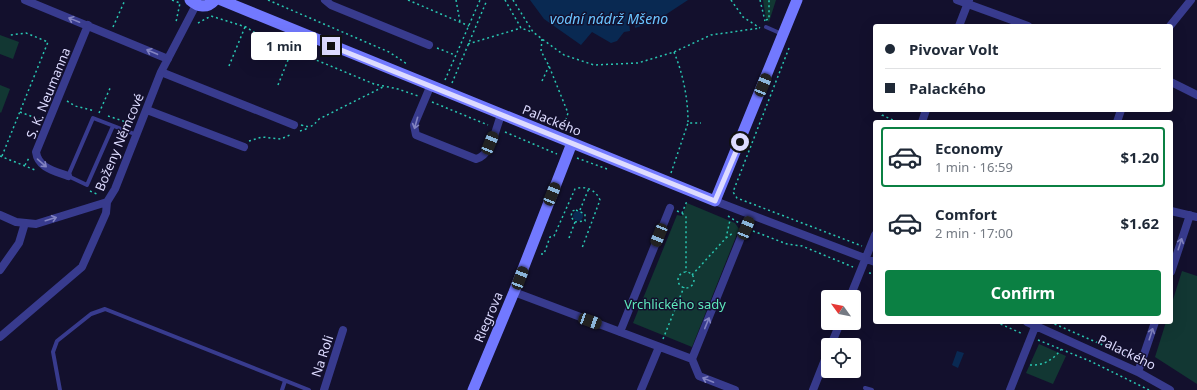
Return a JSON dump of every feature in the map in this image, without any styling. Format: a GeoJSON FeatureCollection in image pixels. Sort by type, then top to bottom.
{"type":"FeatureCollection","features":[{"type":"Feature","properties":{"kind":"street"},"geometry":{"type":"LineString","coordinates":[[25,0],[168,59]]}},
{"type":"Feature","properties":{"kind":"street"},"geometry":{"type":"LineString","coordinates":[[193,2],[208,5],[215,0]]}},
{"type":"Feature","properties":{"kind":"street","name":"Palackého"},"geometry":{"type":"LineString","coordinates":[[221,0],[430,87],[750,216],[873,261]]}},
{"type":"Feature","properties":{"kind":"street"},"geometry":{"type":"LineString","coordinates":[[325,0],[331,5],[429,45]]}},
{"type":"Feature","properties":{"kind":"street"},"geometry":{"type":"LineString","coordinates":[[715,201],[797,0]]}},
{"type":"Feature","properties":{"kind":"street"},"geometry":{"type":"LineString","coordinates":[[957,0],[968,2],[1023,24]]}},
{"type":"Feature","properties":{"kind":"street"},"geometry":{"type":"LineString","coordinates":[[1172,24],[1190,0]]}},
{"type":"Feature","properties":{"kind":"street","name":"Boženy Němcové"},"geometry":{"type":"LineString","coordinates":[[0,215],[25,223],[36,224],[107,202],[115,189],[161,72],[193,2]]}},
{"type":"Feature","properties":{"kind":"street"},"geometry":{"type":"LineString","coordinates":[[960,24],[968,2]]}},
{"type":"Feature","properties":{"kind":"street","name":"S. K. Neumanna"},"geometry":{"type":"LineString","coordinates":[[68,176],[44,166],[37,158],[36,152],[88,25]]}},
{"type":"Feature","properties":{"kind":"street"},"geometry":{"type":"LineString","coordinates":[[161,72],[295,124]]}},
{"type":"Feature","properties":{"kind":"street"},"geometry":{"type":"LineString","coordinates":[[1173,83],[1197,95]]}},
{"type":"Feature","properties":{"kind":"street"},"geometry":{"type":"LineString","coordinates":[[430,87],[414,125],[416,135],[419,137],[476,159],[484,155],[501,115]]}},
{"type":"Feature","properties":{"kind":"street"},"geometry":{"type":"LineString","coordinates":[[147,110],[244,147]]}},
{"type":"Feature","properties":{"kind":"street","name":"Riegrova"},"geometry":{"type":"LineString","coordinates":[[474,390],[572,143]]}},
{"type":"Feature","properties":{"kind":"street"},"geometry":{"type":"LineString","coordinates":[[0,337],[82,267],[106,213],[107,202]]}},
{"type":"Feature","properties":{"kind":"street"},"geometry":{"type":"LineString","coordinates":[[620,332],[670,208]]}},
{"type":"Feature","properties":{"kind":"street"},"geometry":{"type":"LineString","coordinates":[[1173,211],[1194,216],[1173,267]]}},
{"type":"Feature","properties":{"kind":"street"},"geometry":{"type":"LineString","coordinates":[[735,390],[699,376],[692,359],[750,216]]}},
{"type":"Feature","properties":{"kind":"street"},"geometry":{"type":"LineString","coordinates":[[0,270],[19,243],[25,223]]}},
{"type":"Feature","properties":{"kind":"street"},"geometry":{"type":"LineString","coordinates":[[853,290],[873,240]]}},
{"type":"Feature","properties":{"kind":"street"},"geometry":{"type":"LineString","coordinates":[[514,292],[692,359]]}},
{"type":"Feature","properties":{"kind":"street"},"geometry":{"type":"LineString","coordinates":[[1010,390],[1036,324]]}},
{"type":"Feature","properties":{"kind":"street","name":"Palackého"},"geometry":{"type":"LineString","coordinates":[[1036,324],[1138,372],[1170,390]]}},
{"type":"Feature","properties":{"kind":"street"},"geometry":{"type":"LineString","coordinates":[[1138,372],[1154,324]]}},
{"type":"Feature","properties":{"kind":"street","name":"Na Roli"},"geometry":{"type":"LineString","coordinates":[[324,390],[343,330]]}},
{"type":"Feature","properties":{"kind":"street"},"geometry":{"type":"LineString","coordinates":[[641,390],[659,347]]}},
{"type":"Feature","properties":{"kind":"street"},"geometry":{"type":"LineString","coordinates":[[813,390],[821,370]]}},
{"type":"Feature","properties":{"kind":"lane"},"geometry":{"type":"LineString","coordinates":[[766,27],[784,34]]}},
{"type":"Feature","properties":{"kind":"lane"},"geometry":{"type":"LineString","coordinates":[[113,126],[87,185],[68,176],[94,118],[137,135]]}},
{"type":"Feature","properties":{"kind":"lane"},"geometry":{"type":"LineString","coordinates":[[60,390],[53,352],[57,341],[91,314],[105,309],[309,390]]}},
{"type":"Feature","properties":{"kind":"lane"},"geometry":{"type":"LineString","coordinates":[[282,390],[285,381]]}},
{"type":"Feature","properties":{"kind":"lane"},"geometry":{"type":"LineString","coordinates":[[865,388],[872,390]]}},
{"type":"Feature","properties":{"kind":"path"},"geometry":{"type":"LineString","coordinates":[[112,30],[125,0]]}},
{"type":"Feature","properties":{"kind":"path"},"geometry":{"type":"LineString","coordinates":[[172,0],[180,3],[175,28]]}},
{"type":"Feature","properties":{"kind":"path"},"geometry":{"type":"LineString","coordinates":[[268,0],[389,52],[409,66]]}},
{"type":"Feature","properties":{"kind":"path"},"geometry":{"type":"LineString","coordinates":[[408,0],[468,26]]}},
{"type":"Feature","properties":{"kind":"path"},"geometry":{"type":"LineString","coordinates":[[456,0],[460,22]]}},
{"type":"Feature","properties":{"kind":"path"},"geometry":{"type":"LineString","coordinates":[[480,0],[444,83],[451,86],[487,0]]}},
{"type":"Feature","properties":{"kind":"path"},"geometry":{"type":"LineString","coordinates":[[505,0],[521,28],[527,32],[533,32]]}},
{"type":"Feature","properties":{"kind":"path"},"geometry":{"type":"LineString","coordinates":[[513,0],[533,32],[564,55],[594,66],[638,63],[674,52],[711,35],[766,27],[760,0]]}},
{"type":"Feature","properties":{"kind":"path"},"geometry":{"type":"LineString","coordinates":[[731,0],[743,18],[760,28]]}},
{"type":"Feature","properties":{"kind":"path"},"geometry":{"type":"LineString","coordinates":[[765,21],[769,19],[769,0]]}},
{"type":"Feature","properties":{"kind":"path"},"geometry":{"type":"LineString","coordinates":[[198,23],[211,16],[246,27],[263,38],[292,50],[383,86],[398,89],[425,99],[557,154]]}},
{"type":"Feature","properties":{"kind":"path"},"geometry":{"type":"LineString","coordinates":[[229,66],[246,27]]}},
{"type":"Feature","properties":{"kind":"path"},"geometry":{"type":"LineString","coordinates":[[468,44],[521,28]]}},
{"type":"Feature","properties":{"kind":"path"},"geometry":{"type":"LineString","coordinates":[[10,35],[26,33],[48,42],[1,156],[40,171]]}},
{"type":"Feature","properties":{"kind":"path"},"geometry":{"type":"LineString","coordinates":[[542,39],[541,51],[549,66],[568,113],[563,128]]}},
{"type":"Feature","properties":{"kind":"path"},"geometry":{"type":"LineString","coordinates":[[429,45],[455,55]]}},
{"type":"Feature","properties":{"kind":"path"},"geometry":{"type":"LineString","coordinates":[[278,85],[292,50]]}},
{"type":"Feature","properties":{"kind":"path"},"geometry":{"type":"LineString","coordinates":[[668,182],[688,123],[688,107],[680,67],[674,52]]}},
{"type":"Feature","properties":{"kind":"path"},"geometry":{"type":"LineString","coordinates":[[784,60],[733,192],[737,198],[870,248]]}},
{"type":"Feature","properties":{"kind":"path"},"geometry":{"type":"LineString","coordinates":[[542,81],[549,66]]}},
{"type":"Feature","properties":{"kind":"path"},"geometry":{"type":"LineString","coordinates":[[99,113],[111,86]]}},
{"type":"Feature","properties":{"kind":"path"},"geometry":{"type":"LineString","coordinates":[[244,147],[249,140],[262,137],[281,139],[309,128],[319,119],[383,86]]}},
{"type":"Feature","properties":{"kind":"path"},"geometry":{"type":"LineString","coordinates":[[60,95],[75,106],[130,124],[135,123]]}},
{"type":"Feature","properties":{"kind":"path"},"geometry":{"type":"LineString","coordinates":[[20,112],[48,123]]}},
{"type":"Feature","properties":{"kind":"path"},"geometry":{"type":"LineString","coordinates":[[881,112],[882,115],[893,120]]}},
{"type":"Feature","properties":{"kind":"path"},"geometry":{"type":"LineString","coordinates":[[688,123],[701,123]]}},
{"type":"Feature","properties":{"kind":"path"},"geometry":{"type":"LineString","coordinates":[[295,124],[309,128]]}},
{"type":"Feature","properties":{"kind":"path"},"geometry":{"type":"LineString","coordinates":[[541,254],[544,254],[550,237],[554,236],[566,211],[574,189],[580,187],[589,188],[598,196],[600,200],[582,248]]}},
{"type":"Feature","properties":{"kind":"path"},"geometry":{"type":"LineString","coordinates":[[580,210],[589,188]]}},
{"type":"Feature","properties":{"kind":"path"},"geometry":{"type":"LineString","coordinates":[[87,189],[101,195],[98,199]]}},
{"type":"Feature","properties":{"kind":"path"},"geometry":{"type":"LineString","coordinates":[[570,213],[574,210],[580,210],[585,214],[586,219],[592,222]]}},
{"type":"Feature","properties":{"kind":"path"},"geometry":{"type":"LineString","coordinates":[[566,211],[570,213],[571,217],[576,222],[582,222],[586,219]]}},
{"type":"Feature","properties":{"kind":"path"},"geometry":{"type":"LineString","coordinates":[[682,212],[686,218],[686,272]]}},
{"type":"Feature","properties":{"kind":"path"},"geometry":{"type":"LineString","coordinates":[[686,272],[681,274],[679,283],[684,287],[689,287],[693,283],[692,275],[726,238],[730,220]]}},
{"type":"Feature","properties":{"kind":"path"},"geometry":{"type":"LineString","coordinates":[[569,238],[576,222]]}},
{"type":"Feature","properties":{"kind":"path"},"geometry":{"type":"LineString","coordinates":[[746,228],[788,244],[802,246],[873,273]]}},
{"type":"Feature","properties":{"kind":"path"},"geometry":{"type":"LineString","coordinates":[[686,272],[692,275]]}},
{"type":"Feature","properties":{"kind":"path"},"geometry":{"type":"LineString","coordinates":[[659,347],[684,287]]}},
{"type":"Feature","properties":{"kind":"path"},"geometry":{"type":"LineString","coordinates":[[1000,324],[1023,334]]}},
{"type":"Feature","properties":{"kind":"path"},"geometry":{"type":"LineString","coordinates":[[1055,324],[1128,356],[1131,356],[1137,352]]}},
{"type":"Feature","properties":{"kind":"path"},"geometry":{"type":"LineString","coordinates":[[1040,341],[1149,390]]}},
{"type":"Feature","properties":{"kind":"path"},"geometry":{"type":"LineString","coordinates":[[1021,361],[1030,365],[1038,365],[1054,358],[1061,350]]}},
{"type":"Feature","properties":{"kind":"green space"},"geometry":{"type":"Polygon","coordinates":[[[763,0],[776,0],[769,22],[766,19],[763,0]]]}},
{"type":"Feature","properties":{"kind":"green space"},"geometry":{"type":"Polygon","coordinates":[[[0,35],[19,42],[13,59],[0,54],[0,35]]]}},
{"type":"Feature","properties":{"kind":"green space"},"geometry":{"type":"Polygon","coordinates":[[[0,85],[10,89],[1,113],[0,112],[0,85]]]}},
{"type":"Feature","properties":{"kind":"green space","name":"Vrchlického sady"},"geometry":{"type":"Polygon","coordinates":[[[687,203],[735,223],[739,229],[692,347],[633,323],[677,215],[682,216],[687,203]]]}},
{"type":"Feature","properties":{"kind":"green space"},"geometry":{"type":"Polygon","coordinates":[[[1182,271],[1197,276],[1197,384],[1155,357],[1165,324],[1173,324],[1173,300],[1182,271]]]}},
{"type":"Feature","properties":{"kind":"green space"},"geometry":{"type":"Polygon","coordinates":[[[1039,344],[1066,356],[1053,384],[1026,373],[1039,344]]]}},
{"type":"Feature","properties":{"kind":"water","name":"vodní nádrž Mšeno"},"geometry":{"type":"Polygon","coordinates":[[[530,0],[688,0],[656,21],[635,28],[634,19],[629,21],[630,31],[624,32],[617,41],[611,43],[592,32],[581,45],[544,19],[530,0]]]}},
{"type":"Feature","properties":{"kind":"water"},"geometry":{"type":"Polygon","coordinates":[[[576,211],[580,211],[582,212],[582,220],[576,221],[573,218],[573,214],[576,211]]]}},
{"type":"Feature","properties":{"kind":"water"},"geometry":{"type":"Polygon","coordinates":[[[957,351],[964,353],[958,368],[952,365],[957,351]]]}},
{"type":"Feature","properties":{"kind":"route"},"geometry":{"type":"LineString","coordinates":[[331,46],[715,201],[740,142]]}}]}
